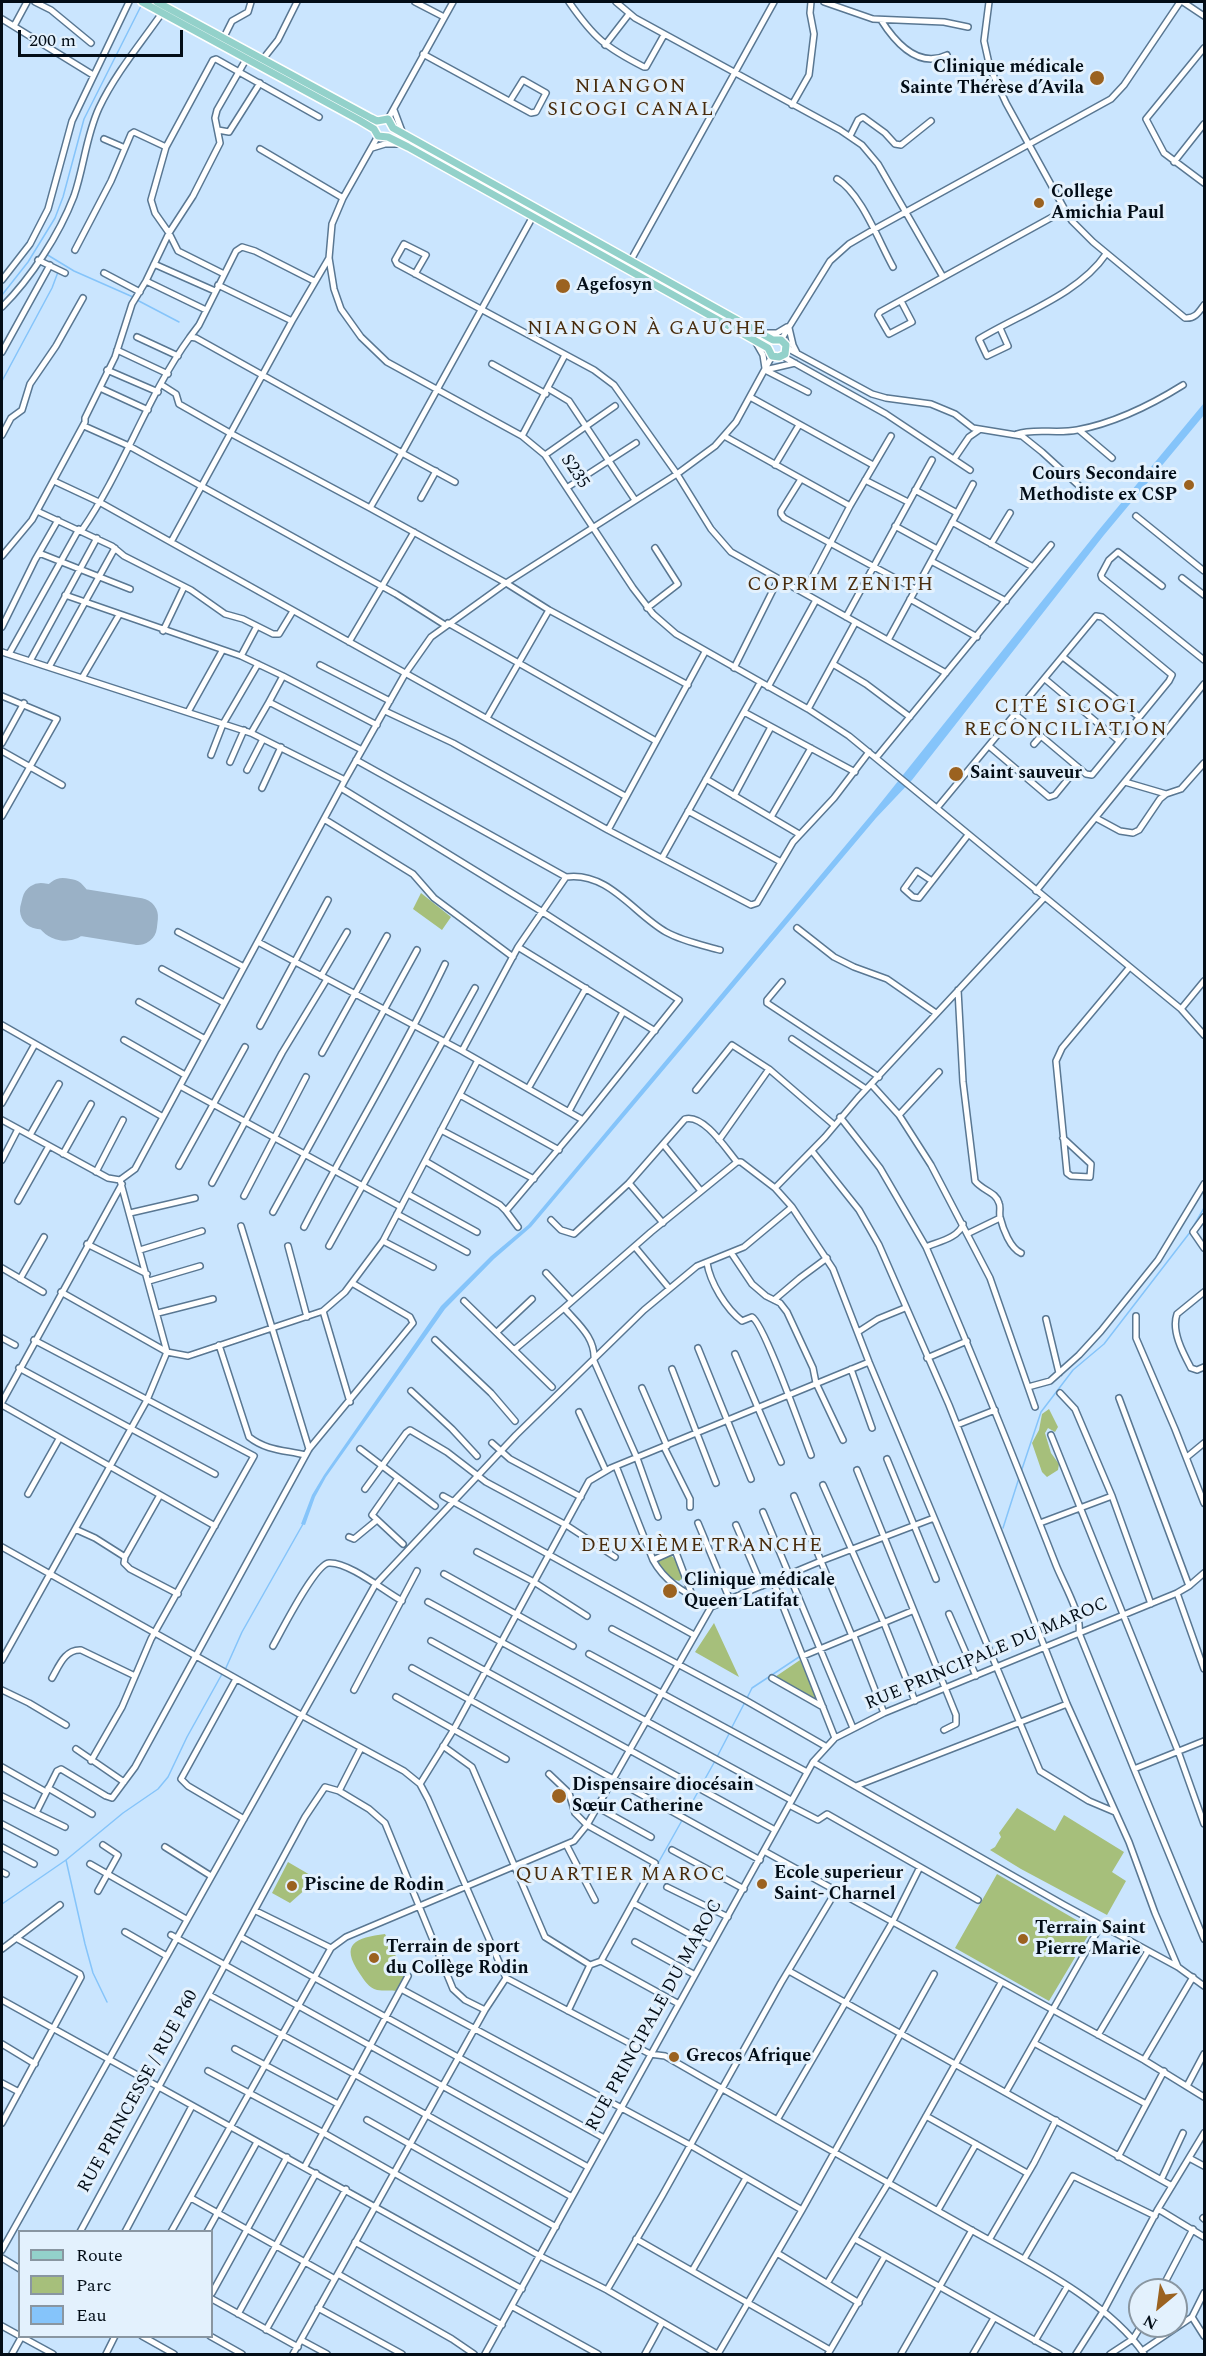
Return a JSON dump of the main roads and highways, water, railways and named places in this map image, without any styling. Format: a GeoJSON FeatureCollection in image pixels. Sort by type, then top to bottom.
{"type":"FeatureCollection","features":[{"type":"Feature","properties":{"kind":"main road"},"geometry":{"type":"LineString","coordinates":[[142,2],[248,55],[263,59],[377,121],[388,119],[393,128],[403,134],[772,340],[781,340],[787,348],[783,356],[772,356],[768,348],[404,145],[376,132],[248,55],[224,37],[157,2]]}},
{"type":"Feature","properties":{"kind":"main road"},"geometry":{"type":"LineString","coordinates":[[376,132],[377,121]]}},
{"type":"Feature","properties":{"kind":"main road"},"geometry":{"type":"LineString","coordinates":[[388,137],[393,128]]}},
{"type":"Feature","properties":{"kind":"main road"},"geometry":{"type":"LineString","coordinates":[[768,348],[772,340]]}},
{"type":"Feature","properties":{"kind":"water"},"geometry":{"type":"Polygon","coordinates":[[[1204,403],[1204,415],[1104,535],[912,780],[876,818],[531,1227],[494,1259],[445,1309],[326,1477],[315,1497],[305,1525],[301,1524],[312,1495],[324,1475],[441,1306],[491,1256],[528,1225],[871,815],[1098,531],[1204,403]]]}},
{"type":"Feature","properties":{"kind":"waterway"},"geometry":{"type":"LineString","coordinates":[[2,295],[28,262],[55,218],[84,119],[142,4]]}},
{"type":"Feature","properties":{"kind":"waterway"},"geometry":{"type":"LineString","coordinates":[[46,254],[74,271],[133,297]]}},
{"type":"Feature","properties":{"kind":"waterway"},"geometry":{"type":"LineString","coordinates":[[2,381],[52,288],[58,272]]}},
{"type":"Feature","properties":{"kind":"waterway"},"geometry":{"type":"LineString","coordinates":[[137,300],[179,322]]}},
{"type":"Feature","properties":{"kind":"waterway"},"geometry":{"type":"LineString","coordinates":[[1193,1227],[1204,1208]]}},
{"type":"Feature","properties":{"kind":"waterway"},"geometry":{"type":"LineString","coordinates":[[1022,1469],[1041,1412],[1073,1370],[1104,1344],[1191,1231]]}},
{"type":"Feature","properties":{"kind":"waterway"},"geometry":{"type":"LineString","coordinates":[[1003,1528],[1019,1478]]}},
{"type":"Feature","properties":{"kind":"waterway"},"geometry":{"type":"LineString","coordinates":[[225,1670],[242,1632],[303,1524]]}},
{"type":"Feature","properties":{"kind":"waterway"},"geometry":{"type":"LineString","coordinates":[[747,1698],[752,1688],[799,1657]]}},
{"type":"Feature","properties":{"kind":"waterway"},"geometry":{"type":"LineString","coordinates":[[2,1904],[66,1860],[123,1813],[158,1789],[168,1777],[222,1674]]}},
{"type":"Feature","properties":{"kind":"waterway"},"geometry":{"type":"LineString","coordinates":[[732,1727],[745,1702]]}},
{"type":"Feature","properties":{"kind":"waterway"},"geometry":{"type":"LineString","coordinates":[[717,1757],[730,1732]]}},
{"type":"Feature","properties":{"kind":"waterway"},"geometry":{"type":"LineString","coordinates":[[701,1786],[715,1761]]}},
{"type":"Feature","properties":{"kind":"waterway"},"geometry":{"type":"LineString","coordinates":[[638,1899],[699,1790]]}},
{"type":"Feature","properties":{"kind":"waterway"},"geometry":{"type":"LineString","coordinates":[[66,1860],[93,1973],[107,2002]]}},
{"type":"Feature","properties":{"kind":"place","name":"Clinique médicale Sainte Thérèse d’Avila"},"geometry":{"type":"Point","coordinates":[1097,78]}},
{"type":"Feature","properties":{"kind":"place","name":"College Amichia Paul"},"geometry":{"type":"Point","coordinates":[1039,203]}},
{"type":"Feature","properties":{"kind":"place","name":"Agefosyn"},"geometry":{"type":"Point","coordinates":[563,286]}},
{"type":"Feature","properties":{"kind":"place","name":"Cours Secondaire Methodiste ex CSP"},"geometry":{"type":"Point","coordinates":[1189,485]}},
{"type":"Feature","properties":{"kind":"place","name":"Saint sauveur"},"geometry":{"type":"Point","coordinates":[956,774]}},
{"type":"Feature","properties":{"kind":"place","name":"Clinique médicale Queen Latifat"},"geometry":{"type":"Point","coordinates":[670,1591]}},
{"type":"Feature","properties":{"kind":"place","name":"Dispensaire diocésain Sœur Catherine"},"geometry":{"type":"Point","coordinates":[559,1796]}},
{"type":"Feature","properties":{"kind":"place","name":"Ecole superieur Saint- Charnel"},"geometry":{"type":"Point","coordinates":[762,1884]}},
{"type":"Feature","properties":{"kind":"place","name":"Piscine de Rodin"},"geometry":{"type":"Point","coordinates":[292,1886]}},
{"type":"Feature","properties":{"kind":"place","name":"Terrain Saint Pierre Marie"},"geometry":{"type":"Point","coordinates":[1023,1939]}},
{"type":"Feature","properties":{"kind":"place","name":"Terrain de sport du Collège Rodin"},"geometry":{"type":"Point","coordinates":[374,1958]}},
{"type":"Feature","properties":{"kind":"place","name":"Grecos Afrique"},"geometry":{"type":"Point","coordinates":[674,2057]}},
{"type":"Feature","properties":{"kind":"district","name":"NIANGON SICOGI CANAL"},"geometry":{"type":"Point","coordinates":[631,100]}},
{"type":"Feature","properties":{"kind":"district","name":"NIANGON À GAUCHE"},"geometry":{"type":"Point","coordinates":[647,330]}},
{"type":"Feature","properties":{"kind":"district","name":"COPRIM ZENITH"},"geometry":{"type":"Point","coordinates":[841,586]}},
{"type":"Feature","properties":{"kind":"district","name":"CITÉ SICOGI RECONCILIATION"},"geometry":{"type":"Point","coordinates":[1066,720]}},
{"type":"Feature","properties":{"kind":"district","name":"DEUXIÈME TRANCHE"},"geometry":{"type":"Point","coordinates":[702,1547]}},
{"type":"Feature","properties":{"kind":"district","name":"QUARTIER MAROC"},"geometry":{"type":"Point","coordinates":[621,1876]}}]}
